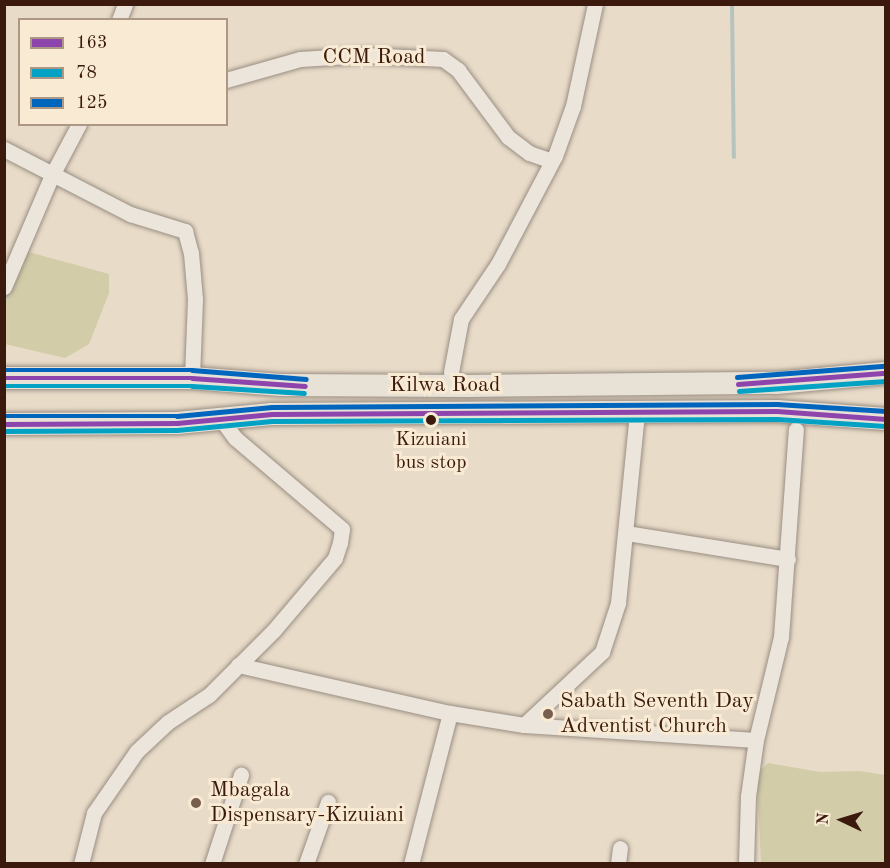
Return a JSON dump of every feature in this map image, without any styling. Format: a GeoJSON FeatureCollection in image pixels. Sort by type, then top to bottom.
{"type":"FeatureCollection","features":[{"type":"Feature","properties":{"kind":"highway","name":"Kilwa Road"},"geometry":{"type":"LineString","coordinates":[[4,378],[192,378],[281,386],[489,386],[776,383],[885,373]]}},
{"type":"Feature","properties":{"kind":"highway","name":"Kilwa Road"},"geometry":{"type":"LineString","coordinates":[[4,424],[177,423],[272,414],[777,411],[885,419]]}},
{"type":"Feature","properties":{"kind":"street"},"geometry":{"type":"LineString","coordinates":[[119,18],[125,4]]}},
{"type":"Feature","properties":{"kind":"street"},"geometry":{"type":"LineString","coordinates":[[451,372],[461,320],[498,264],[552,161],[573,106],[595,4]]}},
{"type":"Feature","properties":{"kind":"street","name":"CCM Road"},"geometry":{"type":"LineString","coordinates":[[228,79],[300,59],[364,56],[443,59],[459,70],[508,137],[529,153],[552,161]]}},
{"type":"Feature","properties":{"kind":"street"},"geometry":{"type":"LineString","coordinates":[[4,287],[52,175],[78,126]]}},
{"type":"Feature","properties":{"kind":"street"},"geometry":{"type":"LineString","coordinates":[[4,149],[130,214],[185,231],[191,253],[195,300],[192,378]]}},
{"type":"Feature","properties":{"kind":"street"},"geometry":{"type":"LineString","coordinates":[[524,725],[602,652],[618,603],[627,533],[637,412]]}},
{"type":"Feature","properties":{"kind":"street"},"geometry":{"type":"LineString","coordinates":[[81,864],[94,813],[137,752],[168,722],[206,697],[335,558],[342,534],[318,506],[244,446],[221,419]]}},
{"type":"Feature","properties":{"kind":"street"},"geometry":{"type":"LineString","coordinates":[[746,864],[748,796],[756,740],[781,637],[796,430]]}},
{"type":"Feature","properties":{"kind":"street"},"geometry":{"type":"LineString","coordinates":[[627,533],[788,560]]}},
{"type":"Feature","properties":{"kind":"street"},"geometry":{"type":"LineString","coordinates":[[238,665],[450,713],[524,725],[756,740]]}},
{"type":"Feature","properties":{"kind":"street"},"geometry":{"type":"LineString","coordinates":[[411,864],[450,713]]}},
{"type":"Feature","properties":{"kind":"street"},"geometry":{"type":"LineString","coordinates":[[212,864],[241,775]]}},
{"type":"Feature","properties":{"kind":"street"},"geometry":{"type":"LineString","coordinates":[[306,864],[328,802]]}},
{"type":"Feature","properties":{"kind":"shaded area"},"geometry":{"type":"Polygon","coordinates":[[[25,251],[109,274],[109,293],[89,344],[65,358],[5,344],[4,306],[25,251]]]}},
{"type":"Feature","properties":{"kind":"shaded area"},"geometry":{"type":"Polygon","coordinates":[[[768,763],[820,772],[860,771],[885,775],[885,863],[761,862],[757,774],[768,763]]]}},
{"type":"Feature","properties":{"kind":"waterway"},"geometry":{"type":"LineString","coordinates":[[732,4],[734,157]]}},
{"type":"Feature","properties":{"kind":"waterway"},"geometry":{"type":"LineString","coordinates":[[4,300],[9,290]]}},
{"type":"Feature","properties":{"kind":"transit line","name":"125"},"geometry":{"type":"LineString","coordinates":[[737,377],[885,366]]}},
{"type":"Feature","properties":{"kind":"transit line","name":"125"},"geometry":{"type":"LineString","coordinates":[[4,370],[192,370],[306,379]]}},
{"type":"Feature","properties":{"kind":"transit line","name":"163"},"geometry":{"type":"LineString","coordinates":[[738,384],[886,373]]}},
{"type":"Feature","properties":{"kind":"transit line","name":"163"},"geometry":{"type":"LineString","coordinates":[[4,378],[192,378],[305,386]]}},
{"type":"Feature","properties":{"kind":"transit line","name":"78"},"geometry":{"type":"LineString","coordinates":[[739,391],[886,381]]}},
{"type":"Feature","properties":{"kind":"transit line","name":"78"},"geometry":{"type":"LineString","coordinates":[[4,386],[192,386],[304,393]]}},
{"type":"Feature","properties":{"kind":"transit line","name":"125"},"geometry":{"type":"LineString","coordinates":[[4,416],[177,416],[272,407],[777,404],[886,411]]}},
{"type":"Feature","properties":{"kind":"transit line","name":"163"},"geometry":{"type":"LineString","coordinates":[[4,424],[177,423],[272,414],[777,411],[886,419]]}},
{"type":"Feature","properties":{"kind":"transit line","name":"78"},"geometry":{"type":"LineString","coordinates":[[4,431],[177,430],[272,421],[777,419],[885,426]]}},
{"type":"Feature","properties":{"kind":"place","name":"Kizuiani bus stop"},"geometry":{"type":"Point","coordinates":[431,420]}},
{"type":"Feature","properties":{"kind":"place","name":"Sabath Seventh Day Adventist Church"},"geometry":{"type":"Point","coordinates":[548,714]}},
{"type":"Feature","properties":{"kind":"place","name":"Mbagala Dispensary-Kizuiani"},"geometry":{"type":"Point","coordinates":[196,803]}}]}
